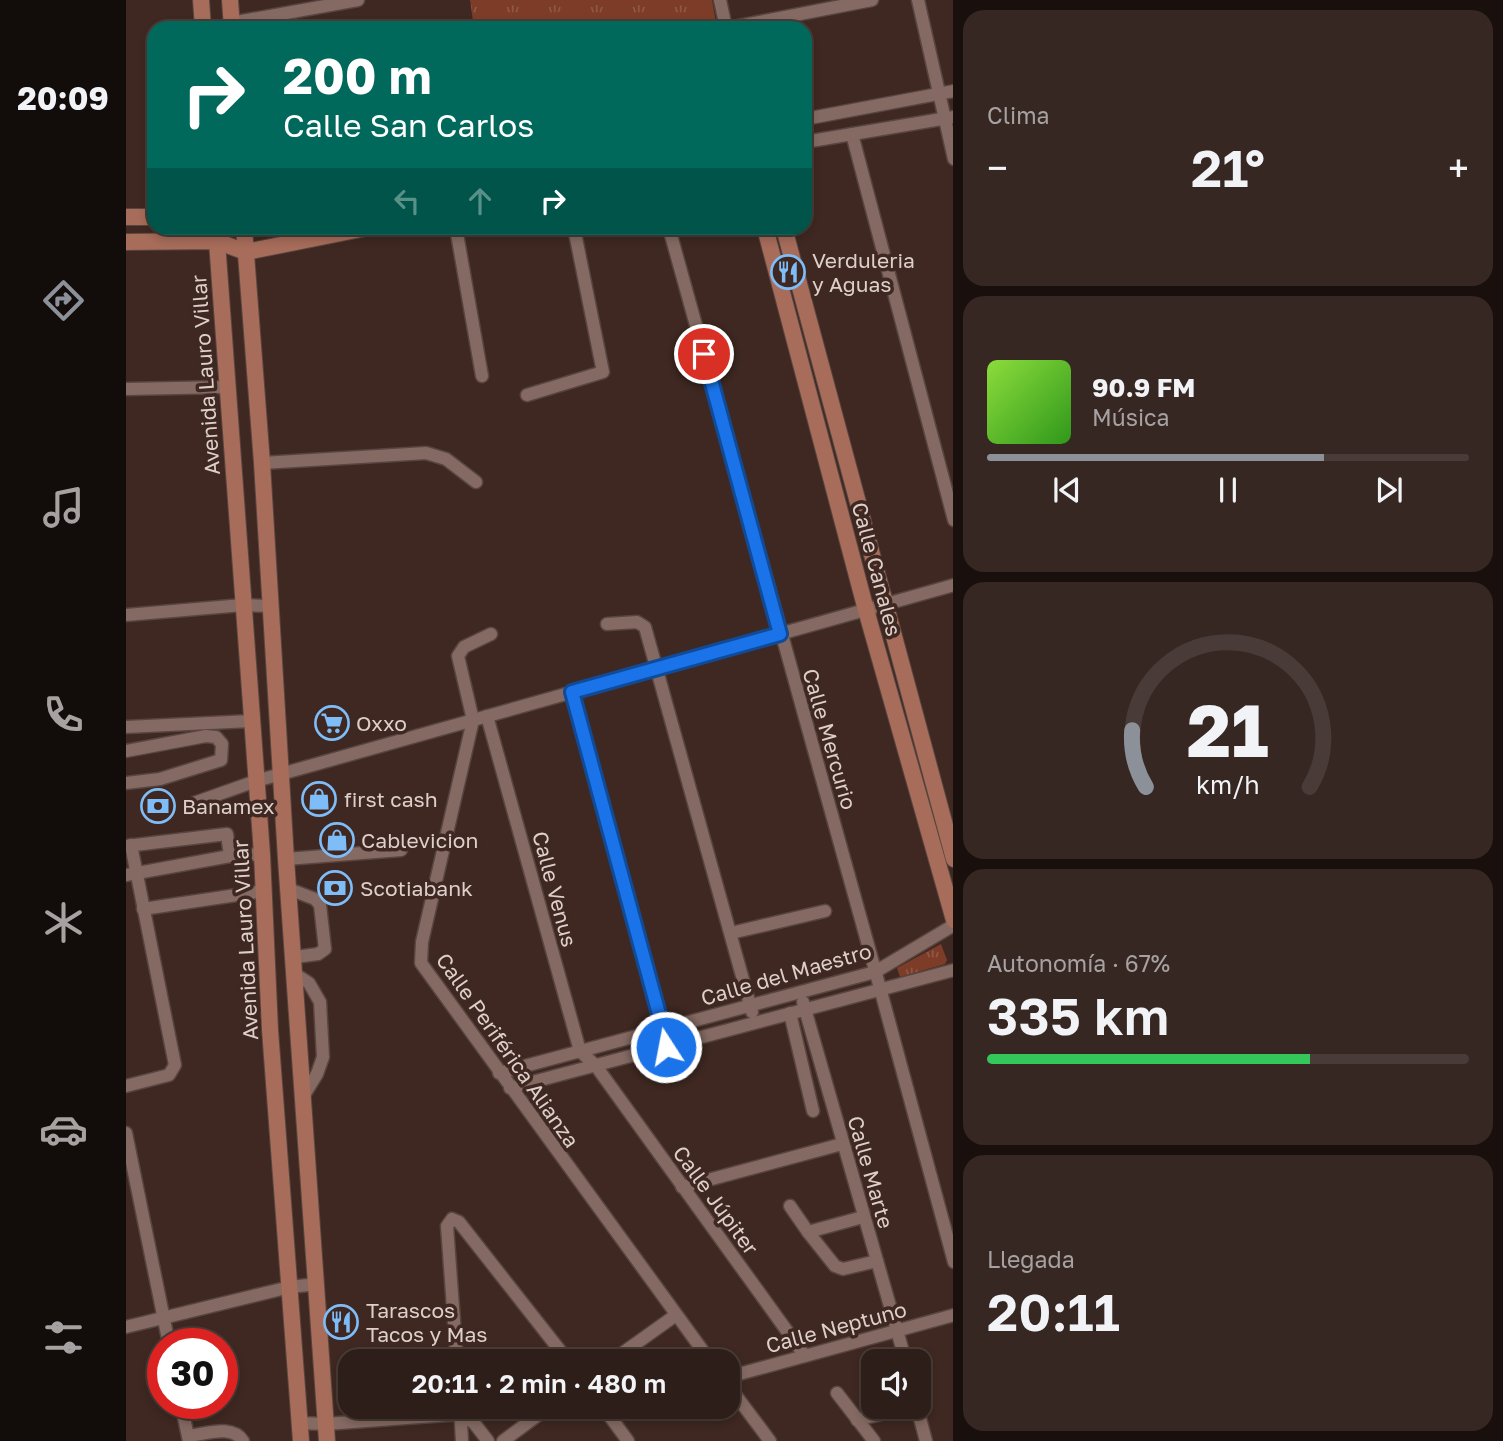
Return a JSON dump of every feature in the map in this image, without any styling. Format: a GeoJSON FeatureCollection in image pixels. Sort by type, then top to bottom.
{"type":"FeatureCollection","features":[{"type":"Feature","properties":{"kind":"main road"},"geometry":{"type":"LineString","coordinates":[[201,0],[202,21]]}},
{"type":"Feature","properties":{"kind":"main road"},"geometry":{"type":"LineString","coordinates":[[230,0],[232,21]]}},
{"type":"Feature","properties":{"kind":"main road"},"geometry":{"type":"LineString","coordinates":[[126,217],[147,217]]}},
{"type":"Feature","properties":{"kind":"main road"},"geometry":{"type":"LineString","coordinates":[[126,242],[205,235]]}},
{"type":"Feature","properties":{"kind":"main road","name":"Avenida Lauro Villar"},"geometry":{"type":"LineString","coordinates":[[216,235],[262,853],[271,1030],[301,1441]]}},
{"type":"Feature","properties":{"kind":"main road"},"geometry":{"type":"LineString","coordinates":[[218,235],[246,251],[329,235]]}},
{"type":"Feature","properties":{"kind":"main road"},"geometry":{"type":"LineString","coordinates":[[245,235],[327,1441]]}},
{"type":"Feature","properties":{"kind":"main road","name":"Calle Canales"},"geometry":{"type":"LineString","coordinates":[[767,235],[866,610],[953,919]]}},
{"type":"Feature","properties":{"kind":"main road","name":"Calle Canales"},"geometry":{"type":"LineString","coordinates":[[786,235],[953,855]]}},
{"type":"Feature","properties":{"kind":"main road"},"geometry":{"type":"LineString","coordinates":[[271,1030],[300,1029]]}},
{"type":"Feature","properties":{"kind":"street"},"geometry":{"type":"LineString","coordinates":[[254,21],[358,0]]}},
{"type":"Feature","properties":{"kind":"street"},"geometry":{"type":"LineString","coordinates":[[720,0],[725,21]]}},
{"type":"Feature","properties":{"kind":"street"},"geometry":{"type":"LineString","coordinates":[[763,21],[872,0]]}},
{"type":"Feature","properties":{"kind":"street"},"geometry":{"type":"LineString","coordinates":[[918,0],[938,94],[949,118],[953,151]]}},
{"type":"Feature","properties":{"kind":"street"},"geometry":{"type":"LineString","coordinates":[[812,118],[953,91]]}},
{"type":"Feature","properties":{"kind":"street"},"geometry":{"type":"LineString","coordinates":[[812,141],[949,118]]}},
{"type":"Feature","properties":{"kind":"street"},"geometry":{"type":"LineString","coordinates":[[852,135],[953,516]]}},
{"type":"Feature","properties":{"kind":"street"},"geometry":{"type":"LineString","coordinates":[[457,235],[482,376]]}},
{"type":"Feature","properties":{"kind":"street"},"geometry":{"type":"LineString","coordinates":[[527,395],[603,372],[575,235]]}},
{"type":"Feature","properties":{"kind":"street","name":"Calle Mercurio"},"geometry":{"type":"LineString","coordinates":[[671,235],[953,1258]]}},
{"type":"Feature","properties":{"kind":"street"},"geometry":{"type":"LineString","coordinates":[[126,389],[228,387]]}},
{"type":"Feature","properties":{"kind":"street"},"geometry":{"type":"LineString","coordinates":[[262,463],[426,453],[446,459],[476,482]]}},
{"type":"Feature","properties":{"kind":"street"},"geometry":{"type":"LineString","coordinates":[[194,803],[256,781],[953,584]]}},
{"type":"Feature","properties":{"kind":"street"},"geometry":{"type":"LineString","coordinates":[[126,615],[243,605],[270,606]]}},
{"type":"Feature","properties":{"kind":"street"},"geometry":{"type":"LineString","coordinates":[[607,624],[638,622],[645,627],[732,933],[754,1023]]}},
{"type":"Feature","properties":{"kind":"street"},"geometry":{"type":"LineString","coordinates":[[473,720],[458,656],[464,647],[491,634]]}},
{"type":"Feature","properties":{"kind":"street"},"geometry":{"type":"LineString","coordinates":[[572,692],[666,1047]]}},
{"type":"Feature","properties":{"kind":"street","name":"Calle Venus"},"geometry":{"type":"LineString","coordinates":[[487,716],[579,1051]]}},
{"type":"Feature","properties":{"kind":"street","name":"Calle Periférica Alianza"},"geometry":{"type":"LineString","coordinates":[[473,720],[419,959],[425,971],[701,1349]]}},
{"type":"Feature","properties":{"kind":"street"},"geometry":{"type":"LineString","coordinates":[[126,727],[251,721]]}},
{"type":"Feature","properties":{"kind":"street"},"geometry":{"type":"LineString","coordinates":[[126,751],[206,736],[216,737],[222,744],[221,760],[160,779],[126,783]]}},
{"type":"Feature","properties":{"kind":"street"},"geometry":{"type":"LineString","coordinates":[[126,1086],[169,1074],[175,1066],[143,909],[131,873],[129,846],[227,834],[230,856]]}},
{"type":"Feature","properties":{"kind":"street"},"geometry":{"type":"LineString","coordinates":[[286,859],[401,850]]}},
{"type":"Feature","properties":{"kind":"street"},"geometry":{"type":"LineString","coordinates":[[131,873],[262,853]]}},
{"type":"Feature","properties":{"kind":"street"},"geometry":{"type":"LineString","coordinates":[[289,889],[315,899],[320,905],[325,949],[295,965],[320,1002],[323,1057],[304,1096]]}},
{"type":"Feature","properties":{"kind":"street"},"geometry":{"type":"LineString","coordinates":[[143,909],[264,891]]}},
{"type":"Feature","properties":{"kind":"street"},"geometry":{"type":"LineString","coordinates":[[732,933],[825,911]]}},
{"type":"Feature","properties":{"kind":"street","name":"Calle del Maestro"},"geometry":{"type":"LineString","coordinates":[[499,1073],[875,972],[953,924]]}},
{"type":"Feature","properties":{"kind":"street","name":"Calle del Maestro"},"geometry":{"type":"LineString","coordinates":[[510,1088],[953,970]]}},
{"type":"Feature","properties":{"kind":"street","name":"Calle Marte"},"geometry":{"type":"LineString","coordinates":[[801,993],[902,1349]]}},
{"type":"Feature","properties":{"kind":"street"},"geometry":{"type":"LineString","coordinates":[[790,1013],[813,1111]]}},
{"type":"Feature","properties":{"kind":"street"},"geometry":{"type":"LineString","coordinates":[[579,1051],[596,1066]]}},
{"type":"Feature","properties":{"kind":"street","name":"Calle Júpiter"},"geometry":{"type":"LineString","coordinates":[[596,1066],[805,1356]]}},
{"type":"Feature","properties":{"kind":"street"},"geometry":{"type":"LineString","coordinates":[[126,1133],[165,1328]]}},
{"type":"Feature","properties":{"kind":"street"},"geometry":{"type":"LineString","coordinates":[[682,1187],[842,1144]]}},
{"type":"Feature","properties":{"kind":"street"},"geometry":{"type":"LineString","coordinates":[[790,1206],[835,1266],[843,1269],[877,1261]]}},
{"type":"Feature","properties":{"kind":"street"},"geometry":{"type":"LineString","coordinates":[[808,1232],[863,1217]]}},
{"type":"Feature","properties":{"kind":"street"},"geometry":{"type":"LineString","coordinates":[[456,1349],[447,1226],[452,1219],[459,1222],[559,1349]]}},
{"type":"Feature","properties":{"kind":"street"},"geometry":{"type":"LineString","coordinates":[[126,1326],[290,1287],[317,1284]]}},
{"type":"Feature","properties":{"kind":"street"},"geometry":{"type":"LineString","coordinates":[[628,1349],[676,1315]]}},
{"type":"Feature","properties":{"kind":"street","name":"Calle Neptuno"},"geometry":{"type":"LineString","coordinates":[[740,1374],[953,1315]]}},
{"type":"Feature","properties":{"kind":"street"},"geometry":{"type":"LineString","coordinates":[[837,1393],[874,1441]]}},
{"type":"Feature","properties":{"kind":"street"},"geometry":{"type":"LineString","coordinates":[[740,1401],[770,1441]]}},
{"type":"Feature","properties":{"kind":"street"},"geometry":{"type":"LineString","coordinates":[[184,1419],[189,1439],[228,1430],[240,1435],[243,1441]]}},
{"type":"Feature","properties":{"kind":"street"},"geometry":{"type":"LineString","coordinates":[[300,1423],[326,1424],[374,1419]]}},
{"type":"Feature","properties":{"kind":"street"},"geometry":{"type":"LineString","coordinates":[[461,1419],[462,1441]]}},
{"type":"Feature","properties":{"kind":"street"},"geometry":{"type":"LineString","coordinates":[[470,1419],[488,1441]]}},
{"type":"Feature","properties":{"kind":"street"},"geometry":{"type":"LineString","coordinates":[[503,1441],[532,1419]]}},
{"type":"Feature","properties":{"kind":"street"},"geometry":{"type":"LineString","coordinates":[[612,1419],[628,1441]]}},
{"type":"Feature","properties":{"kind":"street"},"geometry":{"type":"LineString","coordinates":[[857,1420],[861,1419]]}},
{"type":"Feature","properties":{"kind":"street"},"geometry":{"type":"LineString","coordinates":[[920,1419],[926,1441]]}},
{"type":"Feature","properties":{"kind":"green space"},"geometry":{"type":"Polygon","coordinates":[[[470,0],[712,0],[716,21],[473,21],[470,0]]]}},
{"type":"Feature","properties":{"kind":"green space"},"geometry":{"type":"Polygon","coordinates":[[[941,944],[947,960],[945,964],[900,977],[897,968],[941,944]]]}},
{"type":"Feature","properties":{"kind":"place","name":"Verduleria y Aguas"},"geometry":{"type":"Point","coordinates":[788,272]}},
{"type":"Feature","properties":{"kind":"place","name":"Oxxo"},"geometry":{"type":"Point","coordinates":[332,723]}},
{"type":"Feature","properties":{"kind":"place","name":"first cash"},"geometry":{"type":"Point","coordinates":[319,799]}},
{"type":"Feature","properties":{"kind":"place","name":"Banamex"},"geometry":{"type":"Point","coordinates":[158,806]}},
{"type":"Feature","properties":{"kind":"place","name":"Cablevicion"},"geometry":{"type":"Point","coordinates":[337,840]}},
{"type":"Feature","properties":{"kind":"place","name":"Scotiabank"},"geometry":{"type":"Point","coordinates":[335,888]}},
{"type":"Feature","properties":{"kind":"place","name":"Tarascos Tacos y Mas"},"geometry":{"type":"Point","coordinates":[341,1322]}},
{"type":"Feature","properties":{"kind":"route"},"geometry":{"type":"LineString","coordinates":[[666,1047],[572,692],[780,634],[704,354]]}}]}
